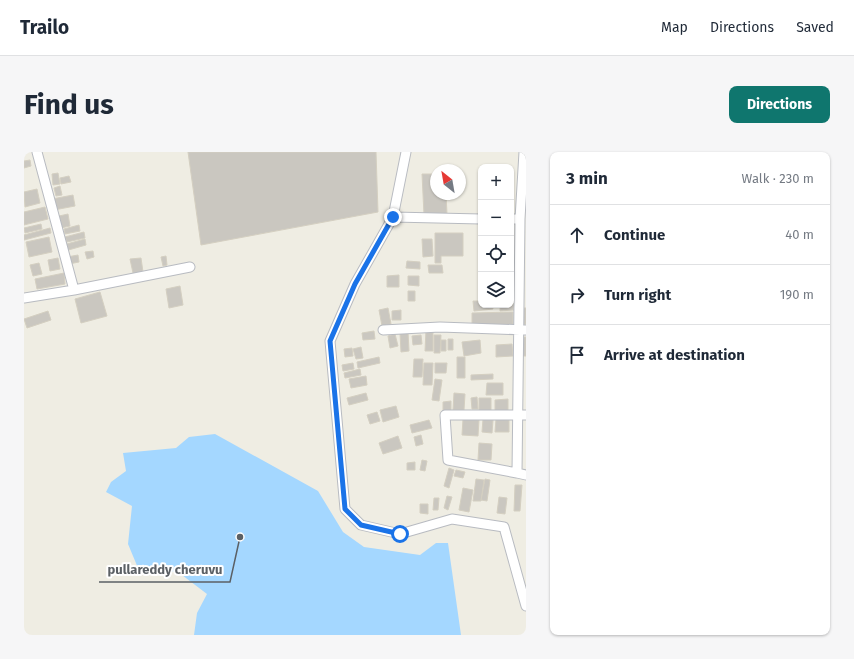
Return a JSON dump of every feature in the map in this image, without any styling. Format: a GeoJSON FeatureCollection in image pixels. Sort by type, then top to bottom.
{"type":"FeatureCollection","features":[{"type":"Feature","properties":{"kind":"street"},"geometry":{"type":"LineString","coordinates":[[37,152],[74,290]]}},
{"type":"Feature","properties":{"kind":"street"},"geometry":{"type":"LineString","coordinates":[[406,152],[393,217],[355,284],[330,341],[345,509],[361,525],[400,534],[452,520],[504,527],[526,606]]}},
{"type":"Feature","properties":{"kind":"street"},"geometry":{"type":"LineString","coordinates":[[522,415],[445,415],[448,460],[522,474],[523,330],[516,219],[524,152]]}},
{"type":"Feature","properties":{"kind":"street"},"geometry":{"type":"LineString","coordinates":[[393,217],[478,219]]}},
{"type":"Feature","properties":{"kind":"street"},"geometry":{"type":"LineString","coordinates":[[24,298],[74,290],[190,267]]}},
{"type":"Feature","properties":{"kind":"street"},"geometry":{"type":"LineString","coordinates":[[384,330],[440,327],[523,330]]}},
{"type":"Feature","properties":{"kind":"water"},"geometry":{"type":"Polygon","coordinates":[[[215,434],[318,491],[343,532],[364,547],[420,555],[436,543],[448,543],[461,635],[194,635],[197,613],[207,594],[178,572],[138,568],[128,544],[132,506],[106,492],[111,482],[126,471],[123,453],[176,448],[189,437],[215,434]]]}},
{"type":"Feature","properties":{"kind":"building"},"geometry":{"type":"Polygon","coordinates":[[[188,152],[376,152],[378,212],[201,245],[188,152]]]}},
{"type":"Feature","properties":{"kind":"building"},"geometry":{"type":"Polygon","coordinates":[[[30,160],[31,166],[24,168],[24,161],[30,160]]]}},
{"type":"Feature","properties":{"kind":"building"},"geometry":{"type":"Polygon","coordinates":[[[58,173],[60,184],[53,185],[52,174],[58,173]]]}},
{"type":"Feature","properties":{"kind":"building"},"geometry":{"type":"Polygon","coordinates":[[[422,174],[430,174],[430,200],[446,200],[447,214],[424,215],[422,174]]]}},
{"type":"Feature","properties":{"kind":"building"},"geometry":{"type":"Polygon","coordinates":[[[69,176],[71,182],[61,184],[60,178],[69,176]]]}},
{"type":"Feature","properties":{"kind":"building"},"geometry":{"type":"Polygon","coordinates":[[[60,186],[62,195],[56,196],[54,188],[60,186]]]}},
{"type":"Feature","properties":{"kind":"building"},"geometry":{"type":"Polygon","coordinates":[[[37,189],[40,203],[25,207],[24,192],[37,189]]]}},
{"type":"Feature","properties":{"kind":"building"},"geometry":{"type":"Polygon","coordinates":[[[73,195],[75,206],[54,210],[52,199],[73,195]]]}},
{"type":"Feature","properties":{"kind":"building"},"geometry":{"type":"Polygon","coordinates":[[[45,207],[48,219],[24,225],[24,212],[45,207]]]}},
{"type":"Feature","properties":{"kind":"building"},"geometry":{"type":"Polygon","coordinates":[[[68,214],[70,226],[61,228],[59,216],[68,214]]]}},
{"type":"Feature","properties":{"kind":"building"},"geometry":{"type":"Polygon","coordinates":[[[41,224],[42,229],[25,233],[24,228],[41,224]]]}},
{"type":"Feature","properties":{"kind":"building"},"geometry":{"type":"Polygon","coordinates":[[[79,225],[80,231],[65,234],[64,229],[79,225]]]}},
{"type":"Feature","properties":{"kind":"building"},"geometry":{"type":"Polygon","coordinates":[[[50,228],[51,233],[24,240],[24,235],[50,228]]]}},
{"type":"Feature","properties":{"kind":"building"},"geometry":{"type":"Polygon","coordinates":[[[84,232],[85,238],[67,242],[65,237],[84,232]]]}},
{"type":"Feature","properties":{"kind":"building"},"geometry":{"type":"Polygon","coordinates":[[[435,233],[463,233],[463,256],[441,256],[441,263],[435,263],[435,233]]]}},
{"type":"Feature","properties":{"kind":"building"},"geometry":{"type":"Polygon","coordinates":[[[49,237],[52,252],[29,257],[26,242],[49,237]]]}},
{"type":"Feature","properties":{"kind":"building"},"geometry":{"type":"Polygon","coordinates":[[[85,239],[86,245],[65,251],[63,245],[85,239]]]}},
{"type":"Feature","properties":{"kind":"building"},"geometry":{"type":"Polygon","coordinates":[[[422,239],[432,239],[433,256],[423,257],[422,239]]]}},
{"type":"Feature","properties":{"kind":"building"},"geometry":{"type":"Polygon","coordinates":[[[93,251],[94,257],[87,259],[85,252],[93,251]]]}},
{"type":"Feature","properties":{"kind":"building"},"geometry":{"type":"Polygon","coordinates":[[[78,255],[79,262],[69,264],[67,257],[78,255]]]}},
{"type":"Feature","properties":{"kind":"building"},"geometry":{"type":"Polygon","coordinates":[[[166,256],[167,265],[163,266],[161,257],[166,256]]]}},
{"type":"Feature","properties":{"kind":"building"},"geometry":{"type":"Polygon","coordinates":[[[58,258],[60,269],[50,271],[48,260],[58,258]]]}},
{"type":"Feature","properties":{"kind":"building"},"geometry":{"type":"Polygon","coordinates":[[[141,258],[143,272],[133,273],[130,259],[141,258]]]}},
{"type":"Feature","properties":{"kind":"building"},"geometry":{"type":"Polygon","coordinates":[[[407,261],[420,262],[420,269],[406,268],[407,261]]]}},
{"type":"Feature","properties":{"kind":"building"},"geometry":{"type":"Polygon","coordinates":[[[39,263],[42,274],[33,276],[30,265],[39,263]]]}},
{"type":"Feature","properties":{"kind":"building"},"geometry":{"type":"Polygon","coordinates":[[[428,265],[442,265],[443,273],[429,273],[428,265]]]}},
{"type":"Feature","properties":{"kind":"building"},"geometry":{"type":"Polygon","coordinates":[[[64,273],[65,284],[37,289],[35,279],[64,273]]]}},
{"type":"Feature","properties":{"kind":"building"},"geometry":{"type":"Polygon","coordinates":[[[399,275],[399,287],[387,287],[387,276],[399,275]]]}},
{"type":"Feature","properties":{"kind":"building"},"geometry":{"type":"Polygon","coordinates":[[[408,276],[419,276],[419,286],[408,285],[408,276]]]}},
{"type":"Feature","properties":{"kind":"building"},"geometry":{"type":"Polygon","coordinates":[[[180,286],[183,305],[169,308],[166,289],[180,286]]]}},
{"type":"Feature","properties":{"kind":"building"},"geometry":{"type":"Polygon","coordinates":[[[408,291],[415,291],[415,301],[408,301],[408,291]]]}},
{"type":"Feature","properties":{"kind":"building"},"geometry":{"type":"Polygon","coordinates":[[[100,292],[107,316],[81,323],[75,299],[100,292]]]}},
{"type":"Feature","properties":{"kind":"building"},"geometry":{"type":"Polygon","coordinates":[[[473,301],[478,301],[478,308],[493,309],[474,311],[473,301]]]}},
{"type":"Feature","properties":{"kind":"building"},"geometry":{"type":"Polygon","coordinates":[[[388,308],[391,324],[382,326],[379,310],[388,308]]]}},
{"type":"Feature","properties":{"kind":"building"},"geometry":{"type":"Polygon","coordinates":[[[500,308],[514,308],[514,310],[500,311],[500,308]]]}},
{"type":"Feature","properties":{"kind":"building"},"geometry":{"type":"Polygon","coordinates":[[[520,308],[526,308],[526,324],[521,325],[520,308]]]}},
{"type":"Feature","properties":{"kind":"building"},"geometry":{"type":"Polygon","coordinates":[[[401,310],[401,320],[392,320],[392,311],[401,310]]]}},
{"type":"Feature","properties":{"kind":"building"},"geometry":{"type":"Polygon","coordinates":[[[48,311],[51,320],[27,328],[24,319],[48,311]]]}},
{"type":"Feature","properties":{"kind":"building"},"geometry":{"type":"Polygon","coordinates":[[[513,312],[513,326],[472,327],[472,313],[513,312]]]}},
{"type":"Feature","properties":{"kind":"building"},"geometry":{"type":"Polygon","coordinates":[[[426,330],[433,330],[433,351],[425,351],[426,330]]]}},
{"type":"Feature","properties":{"kind":"building"},"geometry":{"type":"Polygon","coordinates":[[[374,331],[375,339],[363,340],[362,333],[374,331]]]}},
{"type":"Feature","properties":{"kind":"building"},"geometry":{"type":"Polygon","coordinates":[[[408,332],[409,351],[401,352],[400,333],[408,332]]]}},
{"type":"Feature","properties":{"kind":"building"},"geometry":{"type":"Polygon","coordinates":[[[395,334],[398,346],[390,348],[388,336],[395,334]]]}},
{"type":"Feature","properties":{"kind":"building"},"geometry":{"type":"Polygon","coordinates":[[[421,335],[422,344],[413,345],[412,336],[421,335]]]}},
{"type":"Feature","properties":{"kind":"building"},"geometry":{"type":"Polygon","coordinates":[[[434,335],[441,335],[440,353],[434,353],[434,335]]]}},
{"type":"Feature","properties":{"kind":"building"},"geometry":{"type":"Polygon","coordinates":[[[521,337],[526,337],[526,356],[521,356],[521,337]]]}},
{"type":"Feature","properties":{"kind":"building"},"geometry":{"type":"Polygon","coordinates":[[[448,339],[453,339],[453,350],[448,350],[448,339]]]}},
{"type":"Feature","properties":{"kind":"building"},"geometry":{"type":"Polygon","coordinates":[[[441,340],[446,340],[446,351],[441,351],[441,340]]]}},
{"type":"Feature","properties":{"kind":"building"},"geometry":{"type":"Polygon","coordinates":[[[480,340],[481,353],[464,356],[462,342],[480,340]]]}},
{"type":"Feature","properties":{"kind":"building"},"geometry":{"type":"Polygon","coordinates":[[[512,344],[513,356],[496,357],[496,345],[512,344]]]}},
{"type":"Feature","properties":{"kind":"building"},"geometry":{"type":"Polygon","coordinates":[[[361,347],[363,358],[356,359],[353,349],[361,347]]]}},
{"type":"Feature","properties":{"kind":"building"},"geometry":{"type":"Polygon","coordinates":[[[352,348],[353,356],[345,357],[344,349],[352,348]]]}},
{"type":"Feature","properties":{"kind":"building"},"geometry":{"type":"Polygon","coordinates":[[[379,357],[380,363],[358,368],[357,362],[379,357]]]}},
{"type":"Feature","properties":{"kind":"building"},"geometry":{"type":"Polygon","coordinates":[[[457,357],[465,357],[465,378],[457,378],[457,357]]]}},
{"type":"Feature","properties":{"kind":"building"},"geometry":{"type":"Polygon","coordinates":[[[414,359],[423,359],[422,377],[413,377],[414,359]]]}},
{"type":"Feature","properties":{"kind":"building"},"geometry":{"type":"Polygon","coordinates":[[[353,363],[354,369],[343,371],[342,365],[353,363]]]}},
{"type":"Feature","properties":{"kind":"building"},"geometry":{"type":"Polygon","coordinates":[[[424,363],[433,363],[432,385],[423,385],[424,363]]]}},
{"type":"Feature","properties":{"kind":"building"},"geometry":{"type":"Polygon","coordinates":[[[435,363],[447,363],[446,373],[435,373],[435,363]]]}},
{"type":"Feature","properties":{"kind":"building"},"geometry":{"type":"Polygon","coordinates":[[[360,369],[361,375],[345,378],[344,373],[360,369]]]}},
{"type":"Feature","properties":{"kind":"building"},"geometry":{"type":"Polygon","coordinates":[[[493,374],[493,379],[471,380],[471,375],[493,374]]]}},
{"type":"Feature","properties":{"kind":"building"},"geometry":{"type":"Polygon","coordinates":[[[366,376],[367,385],[351,388],[349,379],[366,376]]]}},
{"type":"Feature","properties":{"kind":"building"},"geometry":{"type":"Polygon","coordinates":[[[435,379],[442,380],[439,401],[432,400],[435,379]]]}},
{"type":"Feature","properties":{"kind":"building"},"geometry":{"type":"Polygon","coordinates":[[[487,383],[503,383],[503,395],[486,395],[487,383]]]}},
{"type":"Feature","properties":{"kind":"building"},"geometry":{"type":"Polygon","coordinates":[[[366,393],[368,400],[349,405],[347,398],[366,393]]]}},
{"type":"Feature","properties":{"kind":"building"},"geometry":{"type":"Polygon","coordinates":[[[454,393],[465,394],[464,410],[453,410],[454,393]]]}},
{"type":"Feature","properties":{"kind":"building"},"geometry":{"type":"Polygon","coordinates":[[[477,397],[478,409],[472,409],[471,398],[477,397]]]}},
{"type":"Feature","properties":{"kind":"building"},"geometry":{"type":"Polygon","coordinates":[[[479,398],[491,398],[491,411],[479,411],[479,398]]]}},
{"type":"Feature","properties":{"kind":"building"},"geometry":{"type":"Polygon","coordinates":[[[508,399],[508,412],[495,412],[495,400],[508,399]]]}},
{"type":"Feature","properties":{"kind":"building"},"geometry":{"type":"Polygon","coordinates":[[[451,401],[451,411],[443,412],[443,402],[451,401]]]}},
{"type":"Feature","properties":{"kind":"building"},"geometry":{"type":"Polygon","coordinates":[[[396,406],[399,417],[383,422],[380,410],[396,406]]]}},
{"type":"Feature","properties":{"kind":"building"},"geometry":{"type":"Polygon","coordinates":[[[377,412],[380,421],[370,424],[367,415],[377,412]]]}},
{"type":"Feature","properties":{"kind":"building"},"geometry":{"type":"Polygon","coordinates":[[[463,419],[479,420],[478,436],[462,435],[463,419]]]}},
{"type":"Feature","properties":{"kind":"building"},"geometry":{"type":"Polygon","coordinates":[[[483,419],[493,420],[492,433],[482,432],[483,419]]]}},
{"type":"Feature","properties":{"kind":"building"},"geometry":{"type":"Polygon","coordinates":[[[496,419],[509,420],[509,432],[495,432],[496,419]]]}},
{"type":"Feature","properties":{"kind":"building"},"geometry":{"type":"Polygon","coordinates":[[[429,420],[432,428],[412,433],[410,425],[429,420]]]}},
{"type":"Feature","properties":{"kind":"building"},"geometry":{"type":"Polygon","coordinates":[[[421,435],[423,444],[416,446],[414,437],[421,435]]]}},
{"type":"Feature","properties":{"kind":"building"},"geometry":{"type":"Polygon","coordinates":[[[398,436],[402,448],[383,454],[379,443],[398,436]]]}},
{"type":"Feature","properties":{"kind":"building"},"geometry":{"type":"Polygon","coordinates":[[[479,443],[492,444],[491,460],[478,460],[479,443]]]}},
{"type":"Feature","properties":{"kind":"building"},"geometry":{"type":"Polygon","coordinates":[[[422,460],[427,461],[425,471],[420,470],[422,460]]]}},
{"type":"Feature","properties":{"kind":"building"},"geometry":{"type":"Polygon","coordinates":[[[415,462],[415,470],[407,470],[407,463],[415,462]]]}},
{"type":"Feature","properties":{"kind":"building"},"geometry":{"type":"Polygon","coordinates":[[[449,468],[454,470],[449,488],[444,486],[449,468]]]}},
{"type":"Feature","properties":{"kind":"building"},"geometry":{"type":"Polygon","coordinates":[[[456,470],[465,472],[463,478],[454,476],[456,470]]]}},
{"type":"Feature","properties":{"kind":"building"},"geometry":{"type":"Polygon","coordinates":[[[476,479],[484,480],[481,501],[473,501],[476,479]]]}},
{"type":"Feature","properties":{"kind":"building"},"geometry":{"type":"Polygon","coordinates":[[[485,479],[490,480],[487,501],[481,500],[485,479]]]}},
{"type":"Feature","properties":{"kind":"building"},"geometry":{"type":"Polygon","coordinates":[[[515,485],[522,485],[520,511],[514,511],[515,485]]]}},
{"type":"Feature","properties":{"kind":"building"},"geometry":{"type":"Polygon","coordinates":[[[463,488],[473,490],[469,512],[459,510],[463,488]]]}},
{"type":"Feature","properties":{"kind":"building"},"geometry":{"type":"Polygon","coordinates":[[[447,496],[452,497],[448,510],[444,508],[447,496]]]}},
{"type":"Feature","properties":{"kind":"building"},"geometry":{"type":"Polygon","coordinates":[[[499,497],[507,498],[505,514],[497,513],[499,497]]]}},
{"type":"Feature","properties":{"kind":"building"},"geometry":{"type":"Polygon","coordinates":[[[434,498],[439,498],[438,510],[433,510],[434,498]]]}},
{"type":"Feature","properties":{"kind":"building"},"geometry":{"type":"Polygon","coordinates":[[[420,504],[428,504],[428,514],[420,513],[420,504]]]}},
{"type":"Feature","properties":{"kind":"place","name":"pullareddy cheruvu"},"geometry":{"type":"Point","coordinates":[240,537]}},
{"type":"Feature","properties":{"kind":"route"},"geometry":{"type":"LineString","coordinates":[[393,217],[355,284],[330,341],[345,509],[361,525],[400,534]]}}]}
